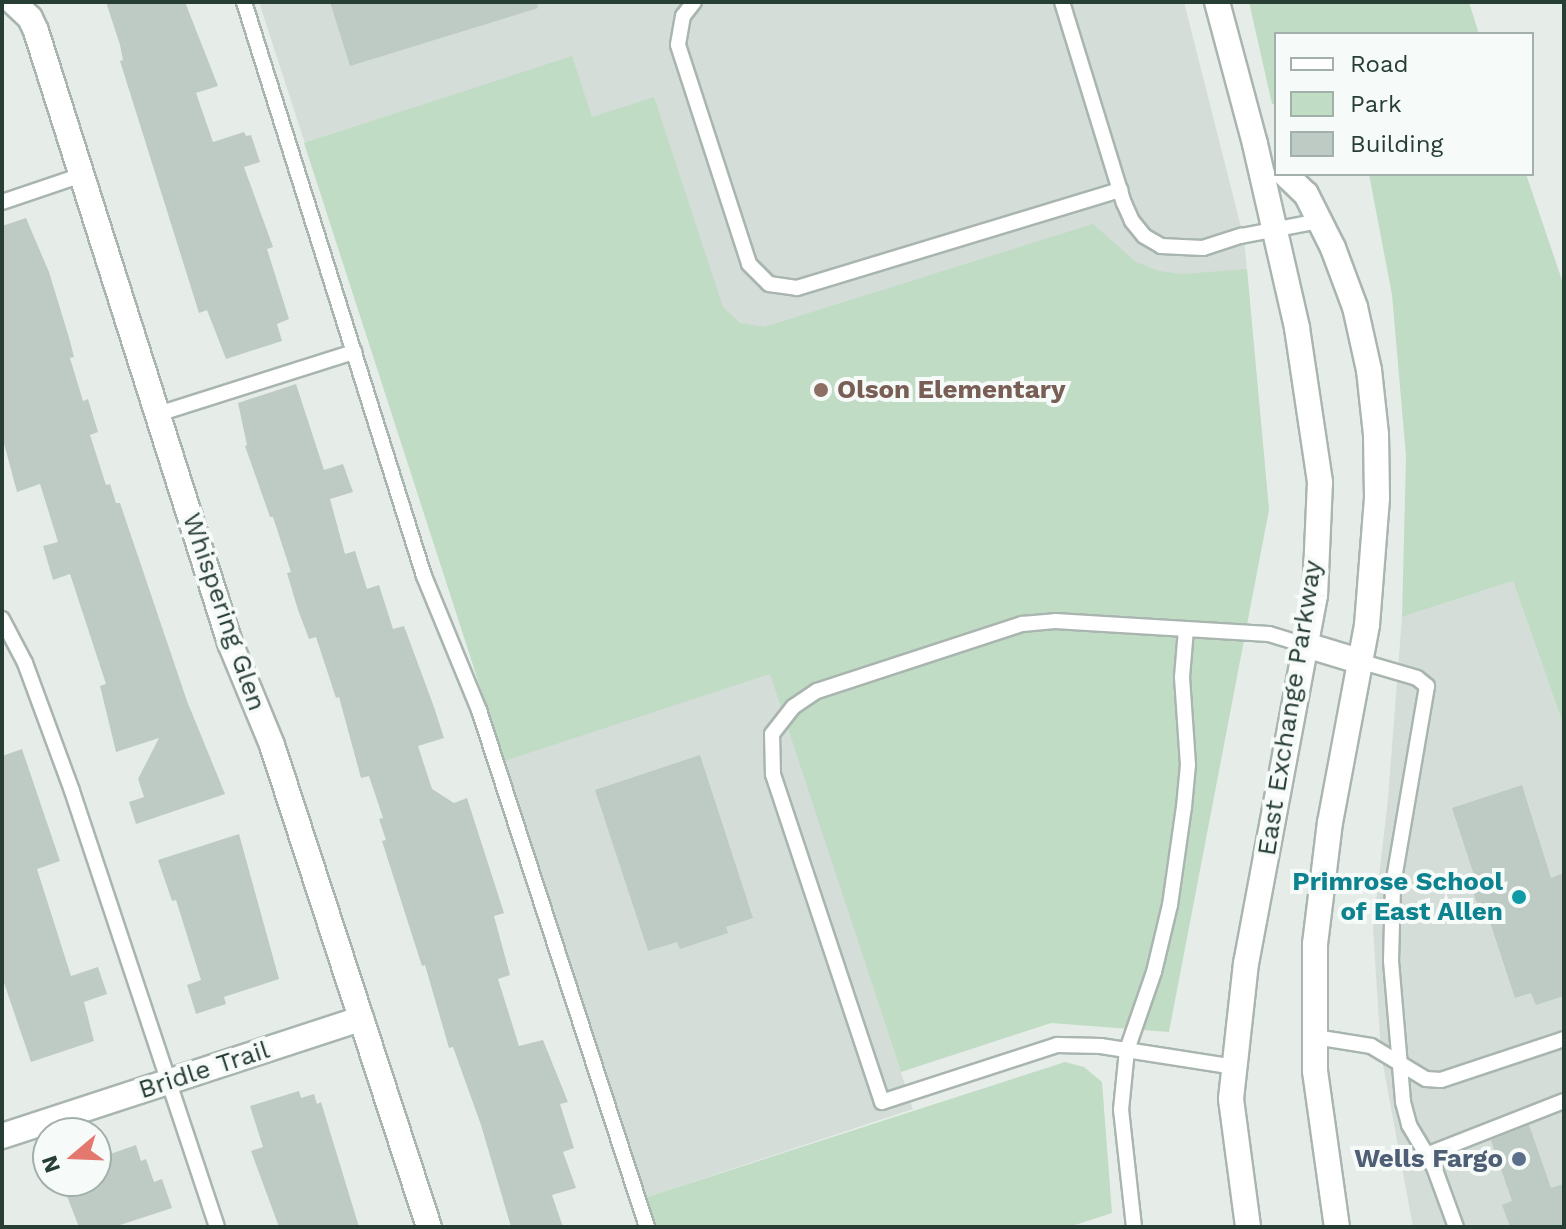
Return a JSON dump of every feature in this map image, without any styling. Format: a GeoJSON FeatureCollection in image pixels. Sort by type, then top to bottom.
{"type":"FeatureCollection","features":[{"type":"Feature","properties":{"kind":"street","name":"Whispering Glen"},"geometry":{"type":"LineString","coordinates":[[13,2],[30,18],[36,31],[230,643],[272,745],[429,1227]]}},
{"type":"Feature","properties":{"kind":"street","name":"East Exchange Parkway"},"geometry":{"type":"LineString","coordinates":[[1217,2],[1255,144],[1297,328],[1320,482],[1315,595],[1246,963],[1231,1099],[1248,1227]]}},
{"type":"Feature","properties":{"kind":"street"},"geometry":{"type":"LineString","coordinates":[[1255,144],[1274,163]]}},
{"type":"Feature","properties":{"kind":"street"},"geometry":{"type":"LineString","coordinates":[[1287,176],[1306,194],[1355,307],[1369,370],[1376,434],[1374,562],[1367,625],[1330,822],[1315,944],[1315,1037],[1321,1133],[1337,1227]]}},
{"type":"Feature","properties":{"kind":"street"},"geometry":{"type":"LineString","coordinates":[[1306,645],[1359,661]]}},
{"type":"Feature","properties":{"kind":"street","name":"Bridle Trail"},"geometry":{"type":"LineString","coordinates":[[2,1136],[361,1019]]}},
{"type":"Feature","properties":{"kind":"lane"},"geometry":{"type":"LineString","coordinates":[[244,2],[424,576],[479,710],[647,1227]]}},
{"type":"Feature","properties":{"kind":"lane"},"geometry":{"type":"LineString","coordinates":[[694,2],[683,16],[678,45],[749,264],[769,284],[797,288],[1120,190]]}},
{"type":"Feature","properties":{"kind":"lane"},"geometry":{"type":"LineString","coordinates":[[1062,2],[1120,190],[1132,221],[1144,236],[1161,246],[1203,248],[1319,221]]}},
{"type":"Feature","properties":{"kind":"lane"},"geometry":{"type":"LineString","coordinates":[[2,202],[82,175]]}},
{"type":"Feature","properties":{"kind":"lane"},"geometry":{"type":"LineString","coordinates":[[158,414],[354,352]]}},
{"type":"Feature","properties":{"kind":"lane"},"geometry":{"type":"LineString","coordinates":[[2,619],[25,663],[72,791],[217,1227]]}},
{"type":"Feature","properties":{"kind":"lane"},"geometry":{"type":"LineString","coordinates":[[1235,1067],[1127,1050],[1057,1045],[882,1102],[773,774],[772,734],[793,707],[817,691],[1022,624],[1055,621],[1269,634],[1306,645]]}},
{"type":"Feature","properties":{"kind":"lane"},"geometry":{"type":"LineString","coordinates":[[1132,1226],[1121,1110],[1127,1050],[1154,972],[1170,905],[1184,807],[1188,765],[1182,677],[1186,629]]}},
{"type":"Feature","properties":{"kind":"lane"},"geometry":{"type":"LineString","coordinates":[[1359,661],[1417,678],[1427,686],[1393,885],[1391,961],[1398,1059],[1409,1125],[1426,1155],[1456,1227]]}},
{"type":"Feature","properties":{"kind":"lane"},"geometry":{"type":"LineString","coordinates":[[1315,1037],[1371,1046],[1398,1059],[1426,1079],[1441,1080],[1564,1039]]}},
{"type":"Feature","properties":{"kind":"lane"},"geometry":{"type":"LineString","coordinates":[[1426,1155],[1564,1101]]}},
{"type":"Feature","properties":{"kind":"shaded area","name":"Olson Elementary"},"geometry":{"type":"Polygon","coordinates":[[[259,2],[1184,2],[1244,239],[1269,510],[771,674],[913,1109],[647,1197],[259,2]]]}},
{"type":"Feature","properties":{"kind":"shaded area"},"geometry":{"type":"Polygon","coordinates":[[[1513,581],[1564,727],[1564,1227],[1413,1227],[1381,1054],[1373,928],[1388,799],[1402,617],[1513,581]]]}},
{"type":"Feature","properties":{"kind":"green space"},"geometry":{"type":"Polygon","coordinates":[[[1249,2],[1469,2],[1478,32],[1274,32],[1272,104],[1249,2]]]}},
{"type":"Feature","properties":{"kind":"green space","name":"Olson Elementary"},"geometry":{"type":"Polygon","coordinates":[[[572,56],[592,117],[654,97],[723,307],[740,323],[764,327],[1093,224],[1136,262],[1159,271],[1183,274],[1247,269],[1269,510],[1169,1032],[1051,1023],[901,1072],[770,674],[504,761],[304,143],[572,56]]]}},
{"type":"Feature","properties":{"kind":"green space"},"geometry":{"type":"Polygon","coordinates":[[[1369,176],[1527,176],[1564,286],[1564,727],[1513,581],[1402,617],[1406,456],[1392,295],[1369,176]]]}},
{"type":"Feature","properties":{"kind":"green space"},"geometry":{"type":"Polygon","coordinates":[[[1065,1062],[1084,1067],[1102,1082],[1112,1213],[1069,1227],[657,1227],[647,1197],[1065,1062]]]}},
{"type":"Feature","properties":{"kind":"building"},"geometry":{"type":"Polygon","coordinates":[[[106,2],[185,2],[218,86],[196,93],[213,142],[244,132],[246,136],[251,135],[260,162],[244,167],[273,247],[267,249],[289,319],[277,324],[282,341],[226,359],[207,310],[199,313],[120,61],[123,60],[120,45],[106,2]]]}},
{"type":"Feature","properties":{"kind":"building"},"geometry":{"type":"Polygon","coordinates":[[[330,2],[537,2],[538,8],[350,66],[330,2]]]}},
{"type":"Feature","properties":{"kind":"building"},"geometry":{"type":"Polygon","coordinates":[[[26,218],[49,272],[70,341],[74,357],[70,358],[83,401],[88,399],[98,432],[90,435],[106,485],[110,484],[116,503],[120,503],[187,701],[225,794],[136,824],[129,802],[144,797],[138,779],[159,738],[116,752],[100,686],[106,684],[70,574],[53,580],[43,546],[58,542],[40,484],[17,492],[2,436],[2,226],[26,218]]]}},
{"type":"Feature","properties":{"kind":"building"},"geometry":{"type":"Polygon","coordinates":[[[296,384],[324,470],[343,464],[353,492],[330,499],[345,554],[355,551],[367,589],[379,585],[393,629],[404,626],[434,707],[444,738],[418,746],[432,789],[454,803],[467,798],[504,913],[494,916],[510,975],[498,979],[519,1046],[543,1040],[568,1102],[560,1104],[574,1148],[563,1152],[576,1188],[552,1195],[563,1227],[511,1227],[481,1125],[453,1047],[449,1048],[425,965],[422,966],[382,841],[386,840],[379,819],[383,818],[369,776],[361,778],[339,697],[336,698],[316,637],[309,639],[298,610],[287,573],[291,572],[245,446],[238,403],[296,384]]]}},
{"type":"Feature","properties":{"kind":"building"},"geometry":{"type":"Polygon","coordinates":[[[22,749],[60,861],[37,869],[71,976],[98,967],[107,994],[84,1002],[94,1041],[31,1062],[2,977],[2,756],[22,749]]]}},
{"type":"Feature","properties":{"kind":"building"},"geometry":{"type":"Polygon","coordinates":[[[700,755],[753,918],[726,927],[728,933],[680,949],[677,942],[648,951],[595,790],[700,755]]]}},
{"type":"Feature","properties":{"kind":"building","name":"Primrose School of East Allen"},"geometry":{"type":"Polygon","coordinates":[[[1522,785],[1551,878],[1564,873],[1564,996],[1536,1005],[1531,993],[1515,998],[1487,913],[1481,915],[1469,880],[1475,878],[1452,808],[1522,785]]]}},
{"type":"Feature","properties":{"kind":"building"},"geometry":{"type":"Polygon","coordinates":[[[239,834],[279,979],[224,997],[226,1004],[196,1014],[187,985],[201,980],[176,900],[172,901],[158,860],[239,834]]]}},
{"type":"Feature","properties":{"kind":"building"},"geometry":{"type":"Polygon","coordinates":[[[299,1091],[301,1098],[314,1094],[317,1104],[321,1102],[359,1227],[279,1227],[251,1151],[263,1147],[250,1106],[299,1091]]]}},
{"type":"Feature","properties":{"kind":"building","name":"Wells Fargo"},"geometry":{"type":"Polygon","coordinates":[[[1529,1125],[1551,1188],[1564,1184],[1564,1227],[1510,1227],[1502,1205],[1512,1201],[1491,1140],[1529,1125]]]}},
{"type":"Feature","properties":{"kind":"building"},"geometry":{"type":"Polygon","coordinates":[[[136,1145],[141,1161],[146,1159],[154,1182],[162,1179],[172,1208],[114,1227],[79,1227],[67,1197],[112,1197],[112,1153],[136,1145]]]}},
{"type":"Feature","properties":{"kind":"place","name":"Olson Elementary"},"geometry":{"type":"Point","coordinates":[821,390]}},
{"type":"Feature","properties":{"kind":"place","name":"Primrose School of East Allen"},"geometry":{"type":"Point","coordinates":[1519,897]}},
{"type":"Feature","properties":{"kind":"place","name":"Wells Fargo"},"geometry":{"type":"Point","coordinates":[1519,1159]}}]}
